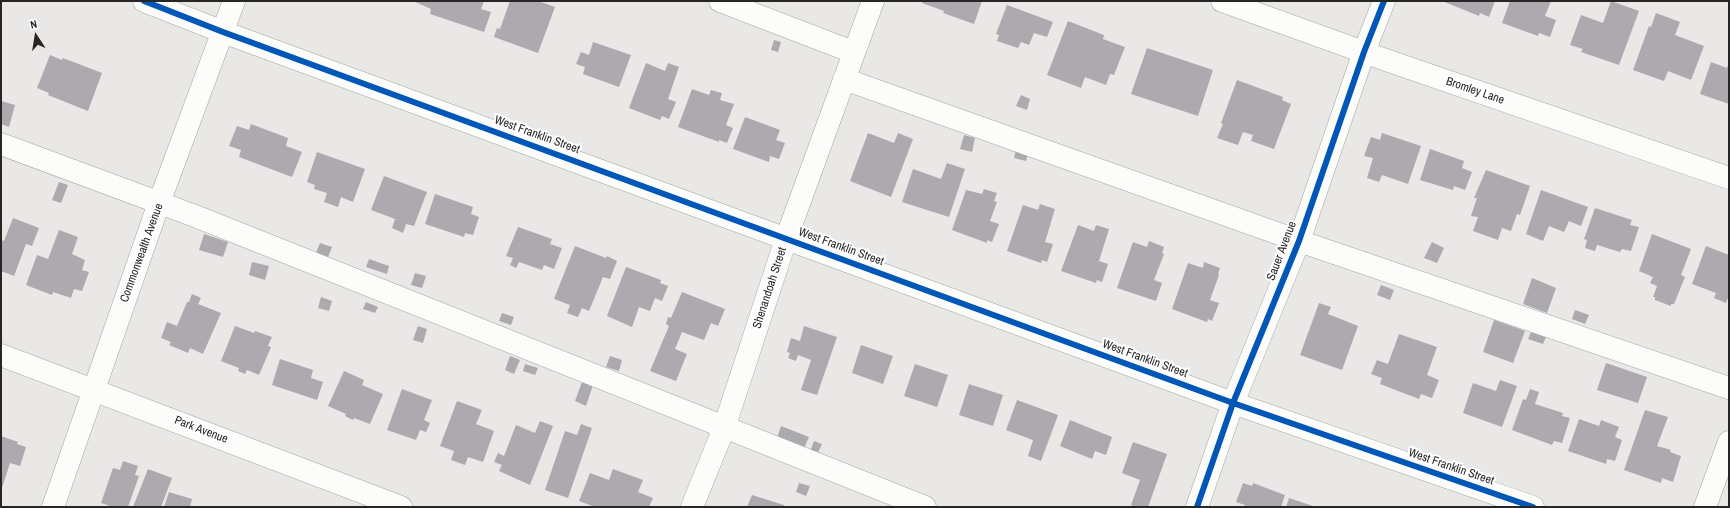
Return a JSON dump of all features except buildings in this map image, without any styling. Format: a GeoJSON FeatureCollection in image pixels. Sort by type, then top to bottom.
{"type":"FeatureCollection","features":[{"type":"Feature","properties":{"kind":"street","name":"West Franklin Street"},"geometry":{"type":"LineString","coordinates":[[144,1],[223,32],[1233,403],[1533,507]]}},
{"type":"Feature","properties":{"kind":"street","name":"Commonwealth Avenue"},"geometry":{"type":"LineString","coordinates":[[53,507],[93,389],[234,1]]}},
{"type":"Feature","properties":{"kind":"street"},"geometry":{"type":"LineString","coordinates":[[720,1],[853,52]]}},
{"type":"Feature","properties":{"kind":"street","name":"Shenandoah Street"},"geometry":{"type":"LineString","coordinates":[[692,507],[724,428],[786,239],[872,1]]}},
{"type":"Feature","properties":{"kind":"street","name":"Bromley Lane"},"geometry":{"type":"LineString","coordinates":[[1222,1],[1364,52],[1729,178]]}},
{"type":"Feature","properties":{"kind":"street","name":"Sauer Avenue"},"geometry":{"type":"LineString","coordinates":[[1197,507],[1233,403],[1299,240],[1364,52],[1384,1]]}},
{"type":"Feature","properties":{"kind":"street"},"geometry":{"type":"LineString","coordinates":[[844,79],[1299,240],[1729,388]]}},
{"type":"Feature","properties":{"kind":"street"},"geometry":{"type":"LineString","coordinates":[[1,144],[202,219],[925,507]]}},
{"type":"Feature","properties":{"kind":"street","name":"Park Avenue"},"geometry":{"type":"LineString","coordinates":[[1,355],[401,507]]}},
{"type":"Feature","properties":{"kind":"street"},"geometry":{"type":"LineString","coordinates":[[1705,507],[1729,442]]}},
{"type":"Feature","properties":{"kind":"cycle path"},"geometry":{"type":"LineString","coordinates":[[144,1],[223,32],[1233,403],[1533,507]]}},
{"type":"Feature","properties":{"kind":"cycle path"},"geometry":{"type":"LineString","coordinates":[[1197,507],[1233,403],[1299,241],[1364,52],[1384,1]]}}]}
